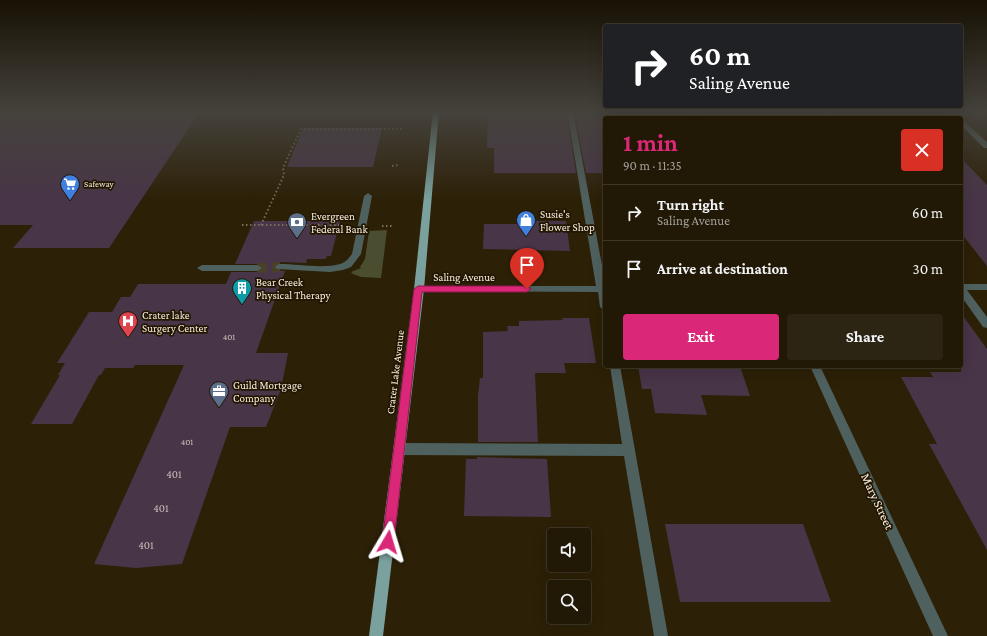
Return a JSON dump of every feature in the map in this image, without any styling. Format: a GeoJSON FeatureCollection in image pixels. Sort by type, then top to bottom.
{"type":"FeatureCollection","features":[{"type":"Feature","properties":{"kind":"main road","name":"Crater Lake Avenue"},"geometry":{"type":"LineString","coordinates":[[376,636],[418,289],[433,141]]}},
{"type":"Feature","properties":{"kind":"street"},"geometry":{"type":"LineString","coordinates":[[576,141],[603,289]]}},
{"type":"Feature","properties":{"kind":"street"},"geometry":{"type":"LineString","coordinates":[[280,267],[332,269],[344,266],[352,261],[356,254],[368,196]]}},
{"type":"Feature","properties":{"kind":"street"},"geometry":{"type":"LineString","coordinates":[[202,268],[257,268]]}},
{"type":"Feature","properties":{"kind":"street"},"geometry":{"type":"LineString","coordinates":[[963,288],[987,287]]}},
{"type":"Feature","properties":{"kind":"street","name":"Saling Avenue"},"geometry":{"type":"LineString","coordinates":[[418,289],[603,289]]}},
{"type":"Feature","properties":{"kind":"street"},"geometry":{"type":"LineString","coordinates":[[963,291],[987,324]]}},
{"type":"Feature","properties":{"kind":"street"},"geometry":{"type":"LineString","coordinates":[[615,368],[661,636]]}},
{"type":"Feature","properties":{"kind":"street","name":"Mary Street"},"geometry":{"type":"LineString","coordinates":[[816,368],[941,636]]}},
{"type":"Feature","properties":{"kind":"street"},"geometry":{"type":"LineString","coordinates":[[399,449],[630,450]]}},
{"type":"Feature","properties":{"kind":"path"},"geometry":{"type":"LineString","coordinates":[[261,225],[284,175],[283,168],[295,141]]}},
{"type":"Feature","properties":{"kind":"path"},"geometry":{"type":"LineString","coordinates":[[392,166],[399,166]]}},
{"type":"Feature","properties":{"kind":"path"},"geometry":{"type":"LineString","coordinates":[[242,225],[394,226]]}},
{"type":"Feature","properties":{"kind":"green space"},"geometry":{"type":"Polygon","coordinates":[[[387,230],[381,278],[361,277],[353,274],[351,272],[361,268],[360,267],[365,259],[369,231],[387,230]]]}},
{"type":"Feature","properties":{"kind":"building","name":"Safeway"},"geometry":{"type":"Polygon","coordinates":[[[0,141],[181,141],[109,248],[13,248],[33,225],[0,225],[0,141]]]}},
{"type":"Feature","properties":{"kind":"building"},"geometry":{"type":"Polygon","coordinates":[[[298,141],[379,141],[373,167],[287,167],[298,141]]]}},
{"type":"Feature","properties":{"kind":"building"},"geometry":{"type":"Polygon","coordinates":[[[487,141],[571,141],[576,173],[494,173],[494,148],[487,148],[487,141]]]}},
{"type":"Feature","properties":{"kind":"building"},"geometry":{"type":"Polygon","coordinates":[[[580,141],[603,141],[603,173],[586,173],[580,141]]]}},
{"type":"Feature","properties":{"kind":"building"},"geometry":{"type":"Polygon","coordinates":[[[963,160],[987,185],[987,266],[963,236],[963,160]]]}},
{"type":"Feature","properties":{"kind":"building"},"geometry":{"type":"Polygon","coordinates":[[[254,221],[340,221],[331,256],[327,256],[326,259],[307,259],[306,263],[280,262],[274,267],[277,270],[285,271],[256,353],[288,353],[281,389],[266,427],[230,427],[182,564],[136,568],[94,564],[184,365],[135,365],[133,368],[105,368],[101,375],[99,375],[72,424],[31,424],[60,375],[58,375],[65,363],[57,363],[89,312],[112,312],[121,297],[130,297],[138,284],[226,284],[231,272],[257,272],[263,269],[263,267],[257,264],[235,264],[254,221]]]}},
{"type":"Feature","properties":{"kind":"building","name":"Susie's Flower Shop"},"geometry":{"type":"Polygon","coordinates":[[[529,221],[566,221],[570,251],[483,249],[484,224],[529,224],[529,221]]]}},
{"type":"Feature","properties":{"kind":"building"},"geometry":{"type":"Polygon","coordinates":[[[963,316],[987,349],[987,550],[929,444],[937,444],[901,377],[933,377],[930,372],[961,372],[961,368],[963,368],[963,316]]]}},
{"type":"Feature","properties":{"kind":"building"},"geometry":{"type":"Polygon","coordinates":[[[562,318],[589,318],[596,363],[564,363],[566,373],[535,373],[538,442],[478,442],[478,395],[480,378],[483,378],[483,332],[508,331],[507,326],[519,326],[519,321],[563,320],[562,318]]]}},
{"type":"Feature","properties":{"kind":"building"},"geometry":{"type":"Polygon","coordinates":[[[638,368],[741,368],[750,396],[701,395],[707,415],[655,413],[651,389],[642,389],[638,368]]]}},
{"type":"Feature","properties":{"kind":"building"},"geometry":{"type":"Polygon","coordinates":[[[477,457],[547,459],[551,517],[464,516],[466,459],[477,459],[477,457]]]}},
{"type":"Feature","properties":{"kind":"building"},"geometry":{"type":"Polygon","coordinates":[[[665,524],[803,524],[831,602],[680,602],[665,524]]]}},
{"type":"Feature","properties":{"kind":"tunnel"},"geometry":{"type":"LineString","coordinates":[[257,268],[280,267]]}},
{"type":"Feature","properties":{"kind":"place","name":"Safeway"},"geometry":{"type":"Point","coordinates":[70,201]}},
{"type":"Feature","properties":{"kind":"place","name":"Susie's Flower Shop"},"geometry":{"type":"Point","coordinates":[526,237]}},
{"type":"Feature","properties":{"kind":"place","name":"Evergreen Federal Bank"},"geometry":{"type":"Point","coordinates":[297,239]}},
{"type":"Feature","properties":{"kind":"place","name":"Bear Creek Physical Therapy"},"geometry":{"type":"Point","coordinates":[242,305]}},
{"type":"Feature","properties":{"kind":"place","name":"Crater lake Surgery Center"},"geometry":{"type":"Point","coordinates":[128,338]}},
{"type":"Feature","properties":{"kind":"place","name":"Guild Mortgage Company"},"geometry":{"type":"Point","coordinates":[219,408]}},
{"type":"Feature","properties":{"kind":"route"},"geometry":{"type":"LineString","coordinates":[[388,542],[418,289],[527,289]]}}]}
